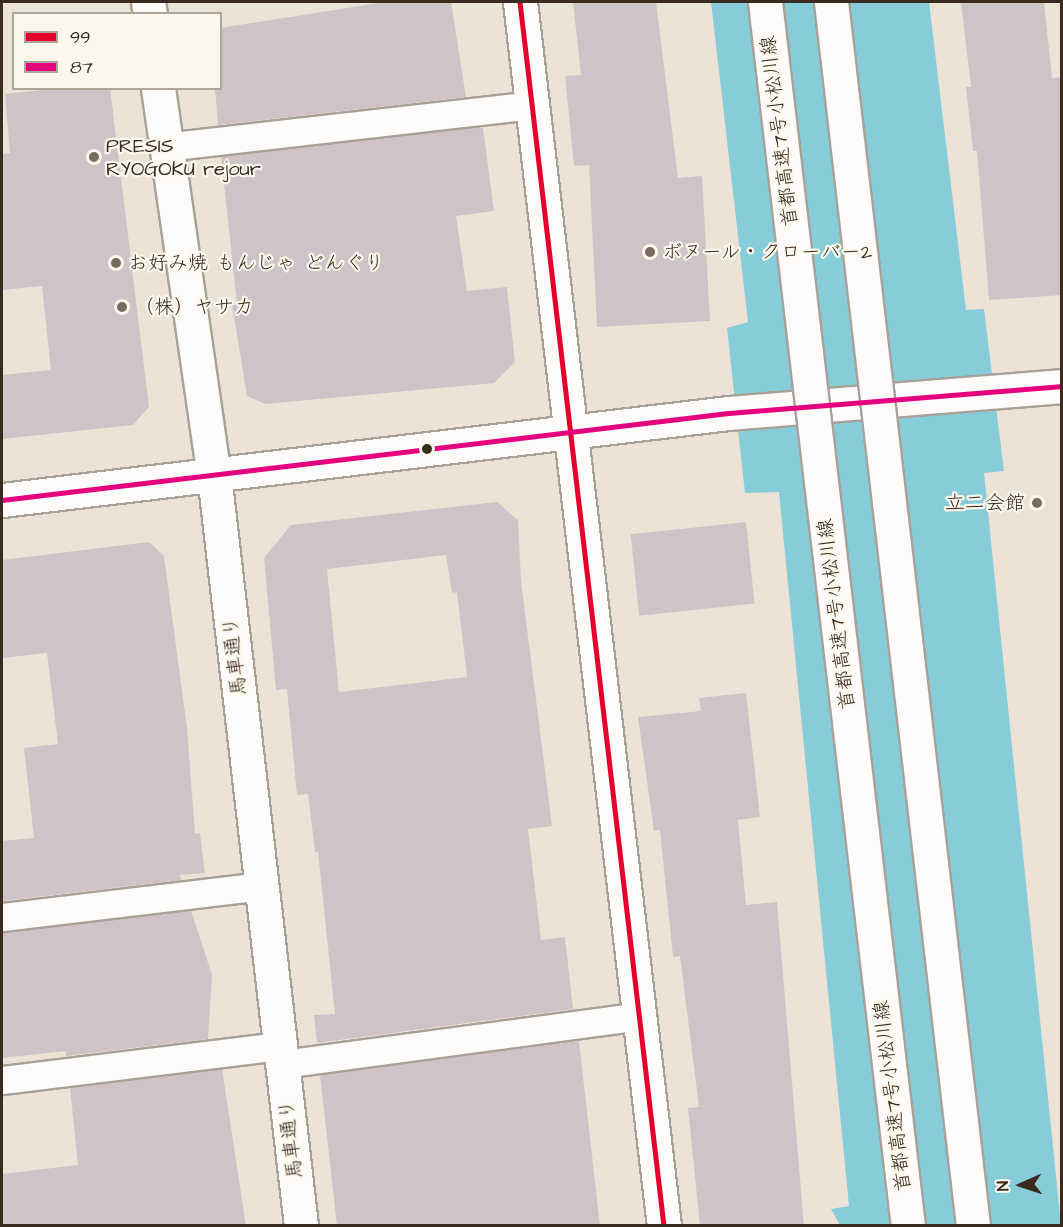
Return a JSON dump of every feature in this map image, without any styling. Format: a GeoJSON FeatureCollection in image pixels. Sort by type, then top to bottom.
{"type":"FeatureCollection","features":[{"type":"Feature","properties":{"kind":"main road"},"geometry":{"type":"LineString","coordinates":[[520,2],[664,1226]]}},
{"type":"Feature","properties":{"kind":"main road","name":"首都高速7号小松川線"},"geometry":{"type":"LineString","coordinates":[[765,2],[908,1226]]}},
{"type":"Feature","properties":{"kind":"main road"},"geometry":{"type":"LineString","coordinates":[[831,2],[973,1226]]}},
{"type":"Feature","properties":{"kind":"main road","name":"馬車通り"},"geometry":{"type":"LineString","coordinates":[[158,90],[214,475],[300,1226]]}},
{"type":"Feature","properties":{"kind":"main road"},"geometry":{"type":"LineString","coordinates":[[2,500],[728,413],[1062,386]]}},
{"type":"Feature","properties":{"kind":"lane"},"geometry":{"type":"LineString","coordinates":[[165,147],[532,105]]}},
{"type":"Feature","properties":{"kind":"lane"},"geometry":{"type":"LineString","coordinates":[[2,917],[261,886]]}},
{"type":"Feature","properties":{"kind":"lane"},"geometry":{"type":"LineString","coordinates":[[2,1080],[281,1055],[640,1016]]}},
{"type":"Feature","properties":{"kind":"water"},"geometry":{"type":"Polygon","coordinates":[[[711,2],[929,2],[966,310],[984,309],[1004,471],[984,473],[1061,1225],[840,1225],[831,1209],[849,1206],[779,492],[745,493],[727,328],[748,322],[711,2]]]}},
{"type":"Feature","properties":{"kind":"building"},"geometry":{"type":"Polygon","coordinates":[[[385,2],[451,2],[466,97],[218,125],[215,90],[222,90],[222,28],[385,2]]]}},
{"type":"Feature","properties":{"kind":"building"},"geometry":{"type":"Polygon","coordinates":[[[573,2],[656,2],[678,178],[702,176],[710,321],[597,327],[589,165],[574,166],[565,76],[581,75],[573,2]]]}},
{"type":"Feature","properties":{"kind":"building"},"geometry":{"type":"Polygon","coordinates":[[[961,2],[1044,2],[1052,78],[1062,77],[1062,295],[989,300],[977,151],[973,151],[966,87],[971,87],[961,2]]]}},
{"type":"Feature","properties":{"kind":"building"},"geometry":{"type":"Polygon","coordinates":[[[42,90],[110,90],[149,407],[133,425],[2,439],[2,375],[51,370],[42,286],[2,290],[2,154],[10,153],[5,94],[42,90]]]}},
{"type":"Feature","properties":{"kind":"building"},"geometry":{"type":"Polygon","coordinates":[[[483,128],[494,211],[456,216],[467,291],[507,287],[515,362],[494,383],[265,404],[247,396],[232,305],[237,304],[221,156],[483,128]]]}},
{"type":"Feature","properties":{"kind":"building"},"geometry":{"type":"Polygon","coordinates":[[[497,502],[518,520],[521,581],[552,826],[528,829],[541,940],[565,937],[573,1009],[317,1043],[314,1015],[335,1014],[318,852],[315,852],[308,794],[297,795],[287,689],[276,690],[264,558],[291,525],[497,502]],[[446,555],[327,569],[339,692],[467,677],[457,592],[452,593],[446,555]]]}},
{"type":"Feature","properties":{"kind":"building"},"geometry":{"type":"Polygon","coordinates":[[[746,522],[755,604],[639,616],[631,534],[746,522]]]}},
{"type":"Feature","properties":{"kind":"building"},"geometry":{"type":"Polygon","coordinates":[[[149,542],[164,556],[187,728],[195,834],[200,833],[205,873],[180,875],[181,880],[2,901],[2,841],[34,838],[24,748],[58,744],[47,653],[2,658],[2,560],[149,542]]]}},
{"type":"Feature","properties":{"kind":"building"},"geometry":{"type":"Polygon","coordinates":[[[746,693],[760,817],[738,820],[746,905],[777,902],[804,1226],[700,1226],[688,1108],[699,1107],[680,956],[673,957],[660,830],[654,831],[638,717],[701,711],[699,698],[746,693]]]}},
{"type":"Feature","properties":{"kind":"building"},"geometry":{"type":"Polygon","coordinates":[[[191,910],[212,975],[208,1039],[66,1056],[66,1051],[2,1058],[2,932],[191,910]]]}},
{"type":"Feature","properties":{"kind":"building"},"geometry":{"type":"Polygon","coordinates":[[[579,1041],[600,1226],[337,1226],[320,1075],[579,1041]]]}},
{"type":"Feature","properties":{"kind":"building"},"geometry":{"type":"Polygon","coordinates":[[[222,1069],[246,1226],[2,1226],[2,1174],[78,1165],[70,1088],[222,1069]]]}},
{"type":"Feature","properties":{"kind":"transit line","name":"99"},"geometry":{"type":"LineString","coordinates":[[520,2],[664,1226]]}},
{"type":"Feature","properties":{"kind":"transit line","name":"87"},"geometry":{"type":"LineString","coordinates":[[2,500],[728,413],[1062,386]]}},
{"type":"Feature","properties":{"kind":"place","name":"PRESIS RYOGOKU rejour"},"geometry":{"type":"Point","coordinates":[94,157]}},
{"type":"Feature","properties":{"kind":"place","name":"ボヌール・クローバー2"},"geometry":{"type":"Point","coordinates":[650,252]}},
{"type":"Feature","properties":{"kind":"place","name":"お好み焼 もんじゃ どんぐり"},"geometry":{"type":"Point","coordinates":[116,263]}},
{"type":"Feature","properties":{"kind":"place","name":"（株）ヤサカ"},"geometry":{"type":"Point","coordinates":[122,307]}},
{"type":"Feature","properties":{"kind":"place","name":"立二会館"},"geometry":{"type":"Point","coordinates":[1037,503]}}]}
